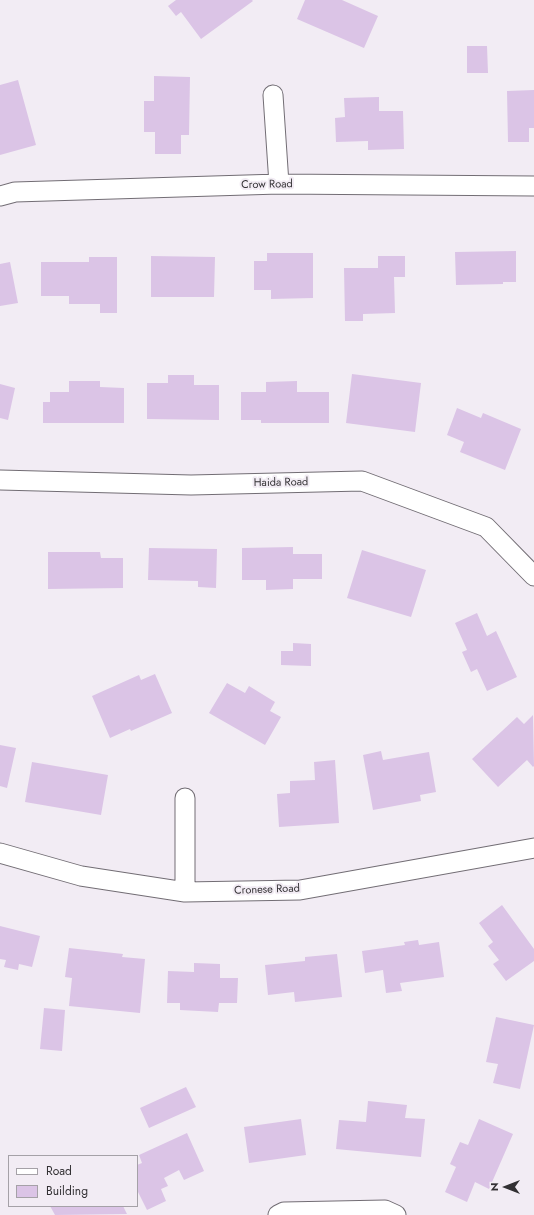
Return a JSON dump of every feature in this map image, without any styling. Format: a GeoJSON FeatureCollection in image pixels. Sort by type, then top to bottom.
{"type":"FeatureCollection","features":[{"type":"Feature","properties":{"kind":"street"},"geometry":{"type":"LineString","coordinates":[[273,95],[278,184]]}},
{"type":"Feature","properties":{"kind":"street","name":"Crow Road"},"geometry":{"type":"LineString","coordinates":[[0,196],[15,192],[278,184],[534,186]]}},
{"type":"Feature","properties":{"kind":"street","name":"Haida Road"},"geometry":{"type":"LineString","coordinates":[[0,480],[191,485],[362,481],[486,527],[534,576]]}},
{"type":"Feature","properties":{"kind":"street"},"geometry":{"type":"LineString","coordinates":[[185,798],[185,892]]}},
{"type":"Feature","properties":{"kind":"street","name":"Cronese Road"},"geometry":{"type":"LineString","coordinates":[[0,853],[81,876],[185,892],[300,890],[534,848]]}},
{"type":"Feature","properties":{"kind":"street"},"geometry":{"type":"LineString","coordinates":[[278,1215],[284,1212],[385,1210],[396,1215]]}},
{"type":"Feature","properties":{"kind":"building"},"geometry":{"type":"Polygon","coordinates":[[[176,0],[253,1],[201,39],[181,12],[176,16],[168,6],[176,0]]]}},
{"type":"Feature","properties":{"kind":"building"},"geometry":{"type":"Polygon","coordinates":[[[305,0],[342,0],[378,16],[364,48],[297,19],[305,0]]]}},
{"type":"Feature","properties":{"kind":"building"},"geometry":{"type":"Polygon","coordinates":[[[467,46],[487,46],[488,73],[467,73],[467,46]]]}},
{"type":"Feature","properties":{"kind":"building"},"geometry":{"type":"Polygon","coordinates":[[[154,76],[190,77],[189,135],[181,135],[181,154],[155,154],[155,132],[144,132],[144,101],[154,101],[154,76]]]}},
{"type":"Feature","properties":{"kind":"building"},"geometry":{"type":"Polygon","coordinates":[[[18,80],[36,145],[0,155],[0,85],[18,80]]]}},
{"type":"Feature","properties":{"kind":"building"},"geometry":{"type":"Polygon","coordinates":[[[534,90],[534,128],[529,128],[529,142],[508,142],[507,91],[534,90]]]}},
{"type":"Feature","properties":{"kind":"building"},"geometry":{"type":"Polygon","coordinates":[[[379,97],[379,111],[403,111],[404,149],[368,150],[368,141],[336,142],[335,118],[345,117],[344,98],[379,97]]]}},
{"type":"Feature","properties":{"kind":"building"},"geometry":{"type":"Polygon","coordinates":[[[516,251],[516,282],[503,282],[503,284],[456,285],[455,252],[516,251]]]}},
{"type":"Feature","properties":{"kind":"building"},"geometry":{"type":"Polygon","coordinates":[[[267,253],[313,253],[313,298],[271,299],[271,290],[254,290],[254,261],[267,261],[267,253]]]}},
{"type":"Feature","properties":{"kind":"building"},"geometry":{"type":"Polygon","coordinates":[[[151,256],[215,257],[214,297],[151,297],[151,256]]]}},
{"type":"Feature","properties":{"kind":"building"},"geometry":{"type":"Polygon","coordinates":[[[378,256],[405,256],[405,277],[394,277],[395,313],[363,314],[363,321],[345,321],[344,268],[378,268],[378,256]]]}},
{"type":"Feature","properties":{"kind":"building"},"geometry":{"type":"Polygon","coordinates":[[[89,257],[117,257],[117,313],[100,313],[100,304],[69,304],[69,296],[41,296],[41,262],[89,262],[89,257]]]}},
{"type":"Feature","properties":{"kind":"building"},"geometry":{"type":"Polygon","coordinates":[[[10,262],[18,303],[0,306],[0,264],[10,262]]]}},
{"type":"Feature","properties":{"kind":"building"},"geometry":{"type":"Polygon","coordinates":[[[352,374],[421,383],[415,432],[346,423],[352,374]]]}},
{"type":"Feature","properties":{"kind":"building"},"geometry":{"type":"Polygon","coordinates":[[[168,375],[194,375],[194,385],[219,385],[219,420],[147,419],[147,383],[168,383],[168,375]]]}},
{"type":"Feature","properties":{"kind":"building"},"geometry":{"type":"Polygon","coordinates":[[[69,381],[100,381],[100,387],[124,388],[124,423],[43,423],[43,402],[50,402],[50,392],[69,392],[69,381]]]}},
{"type":"Feature","properties":{"kind":"building"},"geometry":{"type":"Polygon","coordinates":[[[297,381],[297,392],[329,392],[329,423],[261,423],[261,420],[241,420],[241,392],[266,392],[266,382],[297,381]]]}},
{"type":"Feature","properties":{"kind":"building"},"geometry":{"type":"Polygon","coordinates":[[[0,384],[15,388],[8,420],[0,418],[0,384]]]}},
{"type":"Feature","properties":{"kind":"building"},"geometry":{"type":"Polygon","coordinates":[[[457,408],[481,418],[483,413],[521,429],[505,470],[460,452],[464,442],[447,435],[457,408]]]}},
{"type":"Feature","properties":{"kind":"building"},"geometry":{"type":"Polygon","coordinates":[[[293,547],[293,554],[322,554],[322,579],[293,579],[293,589],[266,590],[266,580],[242,580],[242,548],[293,547]]]}},
{"type":"Feature","properties":{"kind":"building"},"geometry":{"type":"Polygon","coordinates":[[[149,548],[217,549],[216,588],[198,587],[198,581],[148,580],[149,548]]]}},
{"type":"Feature","properties":{"kind":"building"},"geometry":{"type":"Polygon","coordinates":[[[362,550],[426,570],[411,617],[347,598],[362,550]]]}},
{"type":"Feature","properties":{"kind":"building"},"geometry":{"type":"Polygon","coordinates":[[[48,552],[100,552],[101,558],[123,558],[123,588],[48,589],[48,552]]]}},
{"type":"Feature","properties":{"kind":"building"},"geometry":{"type":"Polygon","coordinates":[[[477,613],[487,636],[496,631],[517,677],[487,691],[477,669],[471,672],[462,652],[467,650],[455,623],[477,613]]]}},
{"type":"Feature","properties":{"kind":"building"},"geometry":{"type":"Polygon","coordinates":[[[293,643],[311,644],[311,666],[281,665],[281,651],[293,651],[293,643]]]}},
{"type":"Feature","properties":{"kind":"building"},"geometry":{"type":"Polygon","coordinates":[[[155,674],[172,713],[131,731],[130,729],[110,738],[92,696],[139,675],[141,680],[155,674]]]}},
{"type":"Feature","properties":{"kind":"building"},"geometry":{"type":"Polygon","coordinates":[[[227,683],[245,693],[249,686],[275,702],[270,711],[281,717],[265,745],[209,713],[227,683]]]}},
{"type":"Feature","properties":{"kind":"building"},"geometry":{"type":"Polygon","coordinates":[[[533,715],[534,766],[533,767],[527,760],[498,787],[472,759],[517,717],[524,724],[533,715]]]}},
{"type":"Feature","properties":{"kind":"building"},"geometry":{"type":"Polygon","coordinates":[[[0,745],[16,748],[7,788],[0,786],[0,745]]]}},
{"type":"Feature","properties":{"kind":"building"},"geometry":{"type":"Polygon","coordinates":[[[381,751],[383,760],[429,752],[436,792],[420,795],[421,801],[373,810],[363,755],[381,751]]]}},
{"type":"Feature","properties":{"kind":"building"},"geometry":{"type":"Polygon","coordinates":[[[335,760],[339,823],[279,827],[277,794],[290,793],[290,781],[315,780],[314,762],[335,760]]]}},
{"type":"Feature","properties":{"kind":"building"},"geometry":{"type":"Polygon","coordinates":[[[32,762],[108,775],[101,815],[25,802],[32,762]]]}},
{"type":"Feature","properties":{"kind":"building"},"geometry":{"type":"Polygon","coordinates":[[[502,905],[534,949],[534,961],[506,981],[493,964],[499,960],[488,946],[493,942],[479,923],[502,905]]]}},
{"type":"Feature","properties":{"kind":"building"},"geometry":{"type":"Polygon","coordinates":[[[0,926],[40,936],[32,967],[19,964],[18,970],[4,967],[6,960],[0,959],[0,926]]]}},
{"type":"Feature","properties":{"kind":"building"},"geometry":{"type":"Polygon","coordinates":[[[418,940],[419,945],[439,942],[444,977],[400,983],[402,991],[386,993],[383,970],[365,973],[362,951],[405,945],[404,942],[418,940]]]}},
{"type":"Feature","properties":{"kind":"building"},"geometry":{"type":"Polygon","coordinates":[[[69,948],[123,954],[122,957],[145,959],[140,1013],[69,1006],[72,978],[65,977],[69,948]]]}},
{"type":"Feature","properties":{"kind":"building"},"geometry":{"type":"Polygon","coordinates":[[[337,954],[342,997],[295,1002],[294,992],[268,995],[265,965],[305,961],[305,957],[337,954]]]}},
{"type":"Feature","properties":{"kind":"building"},"geometry":{"type":"Polygon","coordinates":[[[194,963],[220,964],[220,978],[238,978],[237,1003],[219,1003],[218,1012],[180,1010],[180,1003],[167,1003],[168,971],[194,972],[194,963]]]}},
{"type":"Feature","properties":{"kind":"building"},"geometry":{"type":"Polygon","coordinates":[[[44,1008],[65,1010],[62,1051],[40,1049],[44,1008]]]}},
{"type":"Feature","properties":{"kind":"building"},"geometry":{"type":"Polygon","coordinates":[[[496,1017],[534,1025],[520,1089],[493,1083],[498,1064],[486,1062],[496,1017]]]}},
{"type":"Feature","properties":{"kind":"building"},"geometry":{"type":"Polygon","coordinates":[[[186,1087],[196,1107],[149,1128],[140,1108],[186,1087]]]}},
{"type":"Feature","properties":{"kind":"building"},"geometry":{"type":"Polygon","coordinates":[[[368,1101],[407,1105],[405,1118],[425,1119],[421,1157],[336,1149],[339,1120],[366,1122],[368,1101]]]}},
{"type":"Feature","properties":{"kind":"building"},"geometry":{"type":"Polygon","coordinates":[[[301,1119],[306,1155],[249,1163],[244,1127],[301,1119]]]}},
{"type":"Feature","properties":{"kind":"building"},"geometry":{"type":"Polygon","coordinates":[[[479,1119],[513,1134],[489,1189],[475,1182],[467,1202],[445,1192],[456,1167],[450,1164],[460,1142],[468,1145],[479,1119]]]}},
{"type":"Feature","properties":{"kind":"building"},"geometry":{"type":"Polygon","coordinates":[[[187,1133],[204,1171],[184,1180],[179,1170],[164,1178],[168,1186],[161,1189],[166,1201],[147,1210],[138,1192],[138,1165],[142,1163],[139,1155],[187,1133]]]}},
{"type":"Feature","properties":{"kind":"building"},"geometry":{"type":"Polygon","coordinates":[[[51,1207],[124,1207],[127,1214],[55,1215],[51,1207]]]}}]}
